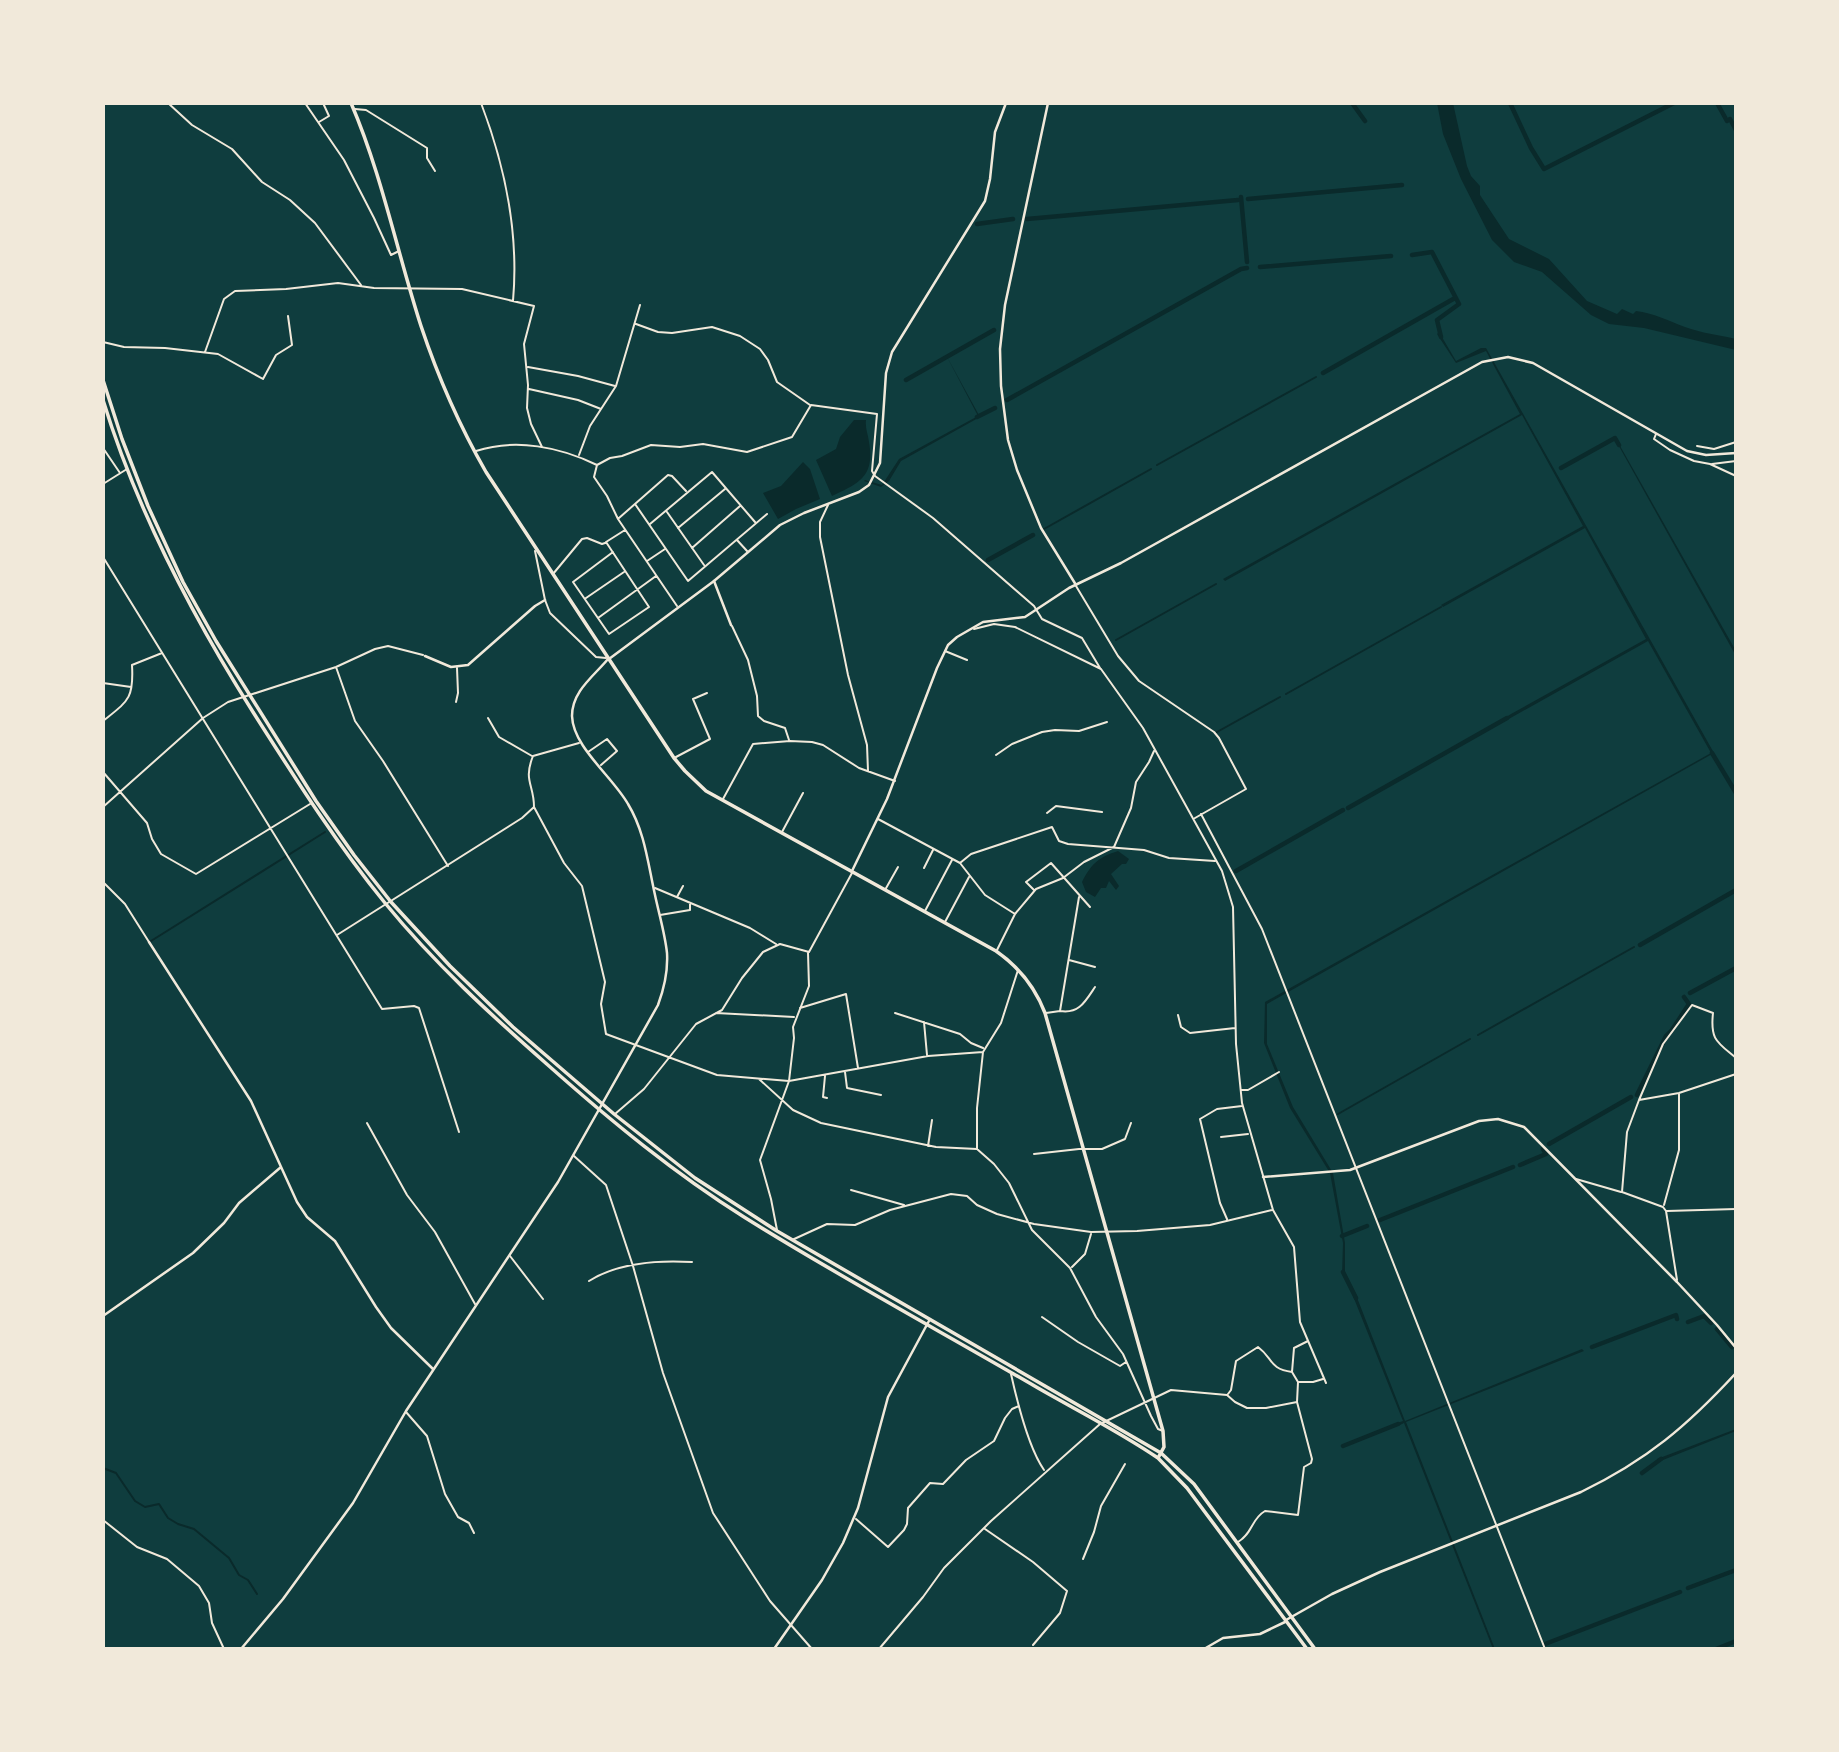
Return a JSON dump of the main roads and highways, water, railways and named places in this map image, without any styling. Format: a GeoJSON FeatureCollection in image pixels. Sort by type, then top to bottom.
{"type":"FeatureCollection","features":[{"type":"Feature","properties":{"kind":"highway"},"geometry":{"type":"LineString","coordinates":[[351,103],[383,190],[410,289],[444,388],[474,452],[674,758],[695,782],[723,800],[996,951],[1018,969],[1033,989],[1045,1013],[1163,1431],[1164,1444],[1158,1458]]}},
{"type":"Feature","properties":{"kind":"highway"},"geometry":{"type":"LineString","coordinates":[[103,380],[132,467],[199,611],[316,801],[389,903],[487,1003],[602,1104],[695,1178],[792,1240],[1161,1453],[1194,1484],[1315,1649]]}},
{"type":"Feature","properties":{"kind":"highway"},"geometry":{"type":"LineString","coordinates":[[103,400],[128,469],[179,585],[243,696],[311,804],[389,903],[470,995],[649,1151],[732,1209],[1158,1458],[1187,1488],[1307,1649]]}},
{"type":"Feature","properties":{"kind":"water"},"geometry":{"type":"Polygon","coordinates":[[[1437,103],[1453,103],[1471,176],[1480,186],[1480,195],[1509,239],[1549,259],[1587,301],[1617,314],[1622,309],[1633,314],[1636,311],[1642,312],[1691,329],[1736,339],[1736,350],[1644,328],[1609,324],[1591,315],[1542,272],[1514,262],[1492,240],[1461,179],[1443,134],[1437,103]]]}},
{"type":"Feature","properties":{"kind":"water"},"geometry":{"type":"Polygon","coordinates":[[[1439,332],[1456,361],[1486,348],[1714,753],[1267,1004],[1267,1044],[1293,1107],[1333,1173],[1345,1243],[1345,1275],[1342,1275],[1343,1243],[1330,1173],[1290,1108],[1264,1043],[1265,1002],[1711,753],[1648,641],[1507,720],[1506,717],[1511,714],[1646,639],[1585,528],[1443,607],[1441,605],[1583,526],[1522,415],[1225,581],[1223,579],[1520,414],[1486,351],[1456,363],[1437,334],[1439,332]]]}},
{"type":"Feature","properties":{"kind":"water"},"geometry":{"type":"Polygon","coordinates":[[[946,355],[980,417],[901,461],[889,481],[881,487],[864,481],[882,485],[899,459],[978,416],[946,355]]]}},
{"type":"Feature","properties":{"kind":"water"},"geometry":{"type":"Polygon","coordinates":[[[854,420],[866,420],[870,463],[863,477],[832,496],[816,460],[836,449],[840,437],[854,420]]]}},
{"type":"Feature","properties":{"kind":"water"},"geometry":{"type":"Polygon","coordinates":[[[1615,437],[1736,651],[1736,656],[1620,448],[1615,437]]]}},
{"type":"Feature","properties":{"kind":"water"},"geometry":{"type":"Polygon","coordinates":[[[803,462],[810,469],[820,499],[778,519],[763,493],[781,486],[803,462]]]}},
{"type":"Feature","properties":{"kind":"water"},"geometry":{"type":"Polygon","coordinates":[[[1118,851],[1129,859],[1111,874],[1119,886],[1116,890],[1109,881],[1106,888],[1101,888],[1095,897],[1086,892],[1082,882],[1089,870],[1096,862],[1118,851]]]}},
{"type":"Feature","properties":{"kind":"water"},"geometry":{"type":"Polygon","coordinates":[[[1356,1295],[1405,1421],[1582,1349],[1584,1351],[1406,1422],[1495,1649],[1404,1423],[1398,1426],[1397,1423],[1403,1421],[1353,1296],[1356,1295]]]}},
{"type":"Feature","properties":{"kind":"water"},"geometry":{"type":"Polygon","coordinates":[[[1736,1431],[1658,1462],[1657,1459],[1736,1431]]]}},
{"type":"Feature","properties":{"kind":"waterway"},"geometry":{"type":"LineString","coordinates":[[1352,103],[1365,121]]}},
{"type":"Feature","properties":{"kind":"waterway"},"geometry":{"type":"LineString","coordinates":[[1510,103],[1544,169],[1674,103]]}},
{"type":"Feature","properties":{"kind":"waterway"},"geometry":{"type":"LineString","coordinates":[[1717,103],[1727,121]]}},
{"type":"Feature","properties":{"kind":"waterway"},"geometry":{"type":"LineString","coordinates":[[1730,119],[1736,130]]}},
{"type":"Feature","properties":{"kind":"waterway"},"geometry":{"type":"LineString","coordinates":[[1248,199],[1402,185]]}},
{"type":"Feature","properties":{"kind":"waterway"},"geometry":{"type":"LineString","coordinates":[[1241,197],[1247,262]]}},
{"type":"Feature","properties":{"kind":"waterway"},"geometry":{"type":"LineString","coordinates":[[1027,219],[1238,200]]}},
{"type":"Feature","properties":{"kind":"waterway"},"geometry":{"type":"LineString","coordinates":[[977,224],[1013,219]]}},
{"type":"Feature","properties":{"kind":"waterway"},"geometry":{"type":"LineString","coordinates":[[1412,255],[1432,252],[1459,304],[1437,320],[1441,337]]}},
{"type":"Feature","properties":{"kind":"waterway"},"geometry":{"type":"LineString","coordinates":[[1260,267],[1391,256]]}},
{"type":"Feature","properties":{"kind":"waterway"},"geometry":{"type":"LineString","coordinates":[[1007,400],[1247,268]]}},
{"type":"Feature","properties":{"kind":"waterway"},"geometry":{"type":"LineString","coordinates":[[1323,373],[1455,298]]}},
{"type":"Feature","properties":{"kind":"waterway"},"geometry":{"type":"LineString","coordinates":[[906,380],[994,330]]}},
{"type":"Feature","properties":{"kind":"waterway"},"geometry":{"type":"LineString","coordinates":[[1157,465],[1316,377]]}},
{"type":"Feature","properties":{"kind":"waterway"},"geometry":{"type":"LineString","coordinates":[[977,417],[995,408]]}},
{"type":"Feature","properties":{"kind":"waterway"},"geometry":{"type":"LineString","coordinates":[[1561,468],[1615,438],[1619,445]]}},
{"type":"Feature","properties":{"kind":"waterway"},"geometry":{"type":"LineString","coordinates":[[1044,529],[1151,469]]}},
{"type":"Feature","properties":{"kind":"waterway"},"geometry":{"type":"LineString","coordinates":[[988,560],[1033,535]]}},
{"type":"Feature","properties":{"kind":"waterway"},"geometry":{"type":"LineString","coordinates":[[1116,640],[1216,584]]}},
{"type":"Feature","properties":{"kind":"waterway"},"geometry":{"type":"LineString","coordinates":[[1286,694],[1441,607]]}},
{"type":"Feature","properties":{"kind":"waterway"},"geometry":{"type":"LineString","coordinates":[[1217,732],[1280,697]]}},
{"type":"Feature","properties":{"kind":"waterway"},"geometry":{"type":"LineString","coordinates":[[1348,808],[1507,718]]}},
{"type":"Feature","properties":{"kind":"waterway"},"geometry":{"type":"LineString","coordinates":[[1712,753],[1736,793]]}},
{"type":"Feature","properties":{"kind":"waterway"},"geometry":{"type":"LineString","coordinates":[[1236,871],[1343,810]]}},
{"type":"Feature","properties":{"kind":"waterway"},"geometry":{"type":"LineString","coordinates":[[151,941],[325,832]]}},
{"type":"Feature","properties":{"kind":"waterway"},"geometry":{"type":"LineString","coordinates":[[1640,945],[1736,890]]}},
{"type":"Feature","properties":{"kind":"waterway"},"geometry":{"type":"LineString","coordinates":[[1478,1035],[1634,947]]}},
{"type":"Feature","properties":{"kind":"waterway"},"geometry":{"type":"LineString","coordinates":[[1690,993],[1736,968]]}},
{"type":"Feature","properties":{"kind":"waterway"},"geometry":{"type":"LineString","coordinates":[[1637,1095],[1666,1036],[1689,1004],[1684,997]]}},
{"type":"Feature","properties":{"kind":"waterway"},"geometry":{"type":"LineString","coordinates":[[1338,1114],[1470,1039]]}},
{"type":"Feature","properties":{"kind":"waterway"},"geometry":{"type":"LineString","coordinates":[[1549,1144],[1631,1097]]}},
{"type":"Feature","properties":{"kind":"waterway"},"geometry":{"type":"LineString","coordinates":[[1520,1165],[1546,1154],[1543,1149]]}},
{"type":"Feature","properties":{"kind":"waterway"},"geometry":{"type":"LineString","coordinates":[[1380,1220],[1513,1167]]}},
{"type":"Feature","properties":{"kind":"waterway"},"geometry":{"type":"LineString","coordinates":[[1342,1236],[1367,1226]]}},
{"type":"Feature","properties":{"kind":"waterway"},"geometry":{"type":"LineString","coordinates":[[1343,1272],[1356,1298]]}},
{"type":"Feature","properties":{"kind":"waterway"},"geometry":{"type":"LineString","coordinates":[[1592,1347],[1676,1315],[1677,1319]]}},
{"type":"Feature","properties":{"kind":"waterway"},"geometry":{"type":"LineString","coordinates":[[1688,1322],[1704,1316],[1711,1323]]}},
{"type":"Feature","properties":{"kind":"waterway"},"geometry":{"type":"LineString","coordinates":[[1717,1329],[1732,1347]]}},
{"type":"Feature","properties":{"kind":"waterway"},"geometry":{"type":"LineString","coordinates":[[1343,1446],[1398,1424]]}},
{"type":"Feature","properties":{"kind":"waterway"},"geometry":{"type":"LineString","coordinates":[[1642,1473],[1661,1459]]}},
{"type":"Feature","properties":{"kind":"waterway"},"geometry":{"type":"LineString","coordinates":[[103,1468],[116,1473],[135,1501],[145,1507],[159,1504],[168,1518],[194,1529],[229,1558],[239,1575],[248,1580],[257,1594]]}},
{"type":"Feature","properties":{"kind":"waterway"},"geometry":{"type":"LineString","coordinates":[[1688,1588],[1736,1570]]}},
{"type":"Feature","properties":{"kind":"waterway"},"geometry":{"type":"LineString","coordinates":[[1545,1644],[1680,1592]]}},
{"type":"Feature","properties":{"kind":"waterway"},"geometry":{"type":"LineString","coordinates":[[1716,1649],[1736,1641]]}}]}
